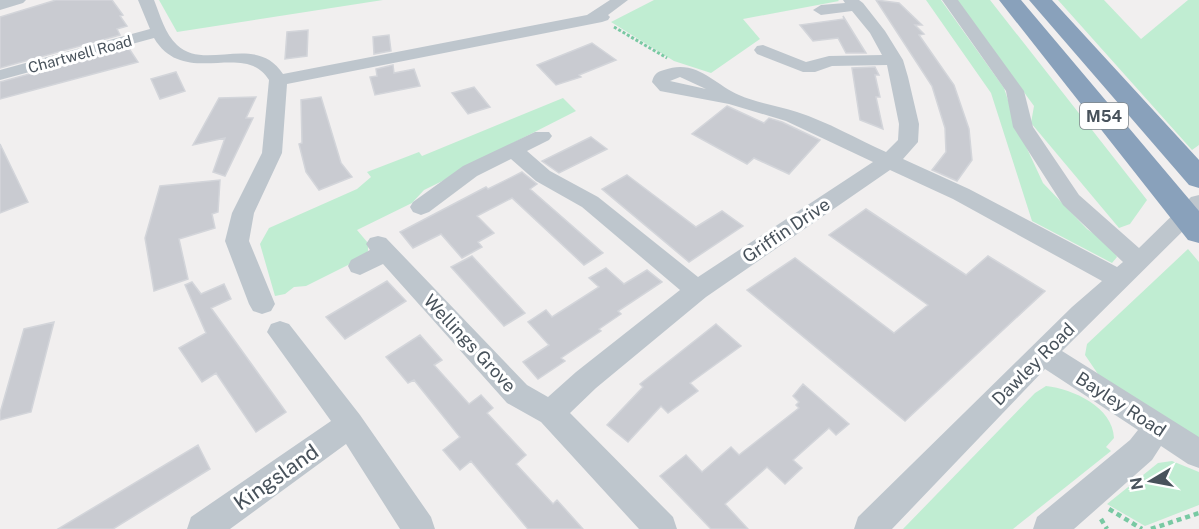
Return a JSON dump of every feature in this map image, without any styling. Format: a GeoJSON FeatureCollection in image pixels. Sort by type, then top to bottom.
{"type":"FeatureCollection","features":[{"type":"Feature","properties":{"kind":"highway","name":"M54"},"geometry":{"type":"LineString","coordinates":[[1010,0],[1199,232]]}},
{"type":"Feature","properties":{"kind":"highway","name":"M54"},"geometry":{"type":"LineString","coordinates":[[1040,0],[1199,178]]}},
{"type":"Feature","properties":{"kind":"street"},"geometry":{"type":"LineString","coordinates":[[0,5],[18,0]]}},
{"type":"Feature","properties":{"kind":"street"},"geometry":{"type":"LineString","coordinates":[[146,0],[162,37],[174,52],[186,58],[248,58],[265,62],[274,70],[278,80],[272,153],[243,213],[237,241],[262,304]]}},
{"type":"Feature","properties":{"kind":"street"},"geometry":{"type":"LineString","coordinates":[[278,80],[597,18],[620,0]]}},
{"type":"Feature","properties":{"kind":"street"},"geometry":{"type":"LineString","coordinates":[[950,0],[1015,91],[1023,127],[1071,200],[1136,264]]}},
{"type":"Feature","properties":{"kind":"street","name":"Griffin Drive"},"geometry":{"type":"LineString","coordinates":[[551,413],[586,380],[697,290],[889,161],[908,142],[909,124],[894,60],[877,31],[854,3],[821,10]]}},
{"type":"Feature","properties":{"kind":"street","name":"Chartwell Road"},"geometry":{"type":"LineString","coordinates":[[0,75],[162,37]]}},
{"type":"Feature","properties":{"kind":"street"},"geometry":{"type":"LineString","coordinates":[[763,50],[803,67],[829,61],[894,60]]}},
{"type":"Feature","properties":{"kind":"street"},"geometry":{"type":"LineString","coordinates":[[732,99],[793,117],[961,194],[1136,264]]}},
{"type":"Feature","properties":{"kind":"street"},"geometry":{"type":"LineString","coordinates":[[421,207],[470,171],[542,136]]}},
{"type":"Feature","properties":{"kind":"street"},"geometry":{"type":"LineString","coordinates":[[514,151],[543,176],[578,193],[590,202],[697,290]]}},
{"type":"Feature","properties":{"kind":"street","name":"Dawley Road"},"geometry":{"type":"LineString","coordinates":[[870,529],[1043,353],[1199,202]]}},
{"type":"Feature","properties":{"kind":"street","name":"Wellings Grove"},"geometry":{"type":"LineString","coordinates":[[360,266],[381,248],[517,394],[551,413],[661,529]]}},
{"type":"Feature","properties":{"kind":"street"},"geometry":{"type":"LineString","coordinates":[[280,332],[350,424],[419,529]]}},
{"type":"Feature","properties":{"kind":"street","name":"Bayley Road"},"geometry":{"type":"LineString","coordinates":[[1043,353],[1157,429],[1199,454]]}},
{"type":"Feature","properties":{"kind":"street","name":"Kingsland"},"geometry":{"type":"LineString","coordinates":[[202,529],[350,424]]}},
{"type":"Feature","properties":{"kind":"street"},"geometry":{"type":"LineString","coordinates":[[1049,529],[1141,450],[1157,429]]}},
{"type":"Feature","properties":{"kind":"path"},"geometry":{"type":"LineString","coordinates":[[1151,529],[1199,513]]}},
{"type":"Feature","properties":{"kind":"green space"},"geometry":{"type":"Polygon","coordinates":[[[159,0],[383,0],[177,32],[159,0]]]}},
{"type":"Feature","properties":{"kind":"green space"},"geometry":{"type":"Polygon","coordinates":[[[654,0],[839,1],[743,19],[760,39],[711,73],[674,61],[611,22],[654,0]]]}},
{"type":"Feature","properties":{"kind":"green space"},"geometry":{"type":"Polygon","coordinates":[[[926,0],[941,0],[1004,88],[1017,127],[1043,183],[1087,229],[1109,244],[1117,257],[1112,263],[1032,221],[991,93],[926,0]]]}},
{"type":"Feature","properties":{"kind":"green space"},"geometry":{"type":"Polygon","coordinates":[[[957,0],[990,0],[1147,200],[1130,224],[1119,228],[1031,123],[1034,106],[957,0]]]}},
{"type":"Feature","properties":{"kind":"green space"},"geometry":{"type":"Polygon","coordinates":[[[1058,0],[1104,0],[1141,39],[1188,0],[1199,0],[1199,145],[1192,150],[1058,0]]]}},
{"type":"Feature","properties":{"kind":"green space"},"geometry":{"type":"Polygon","coordinates":[[[563,98],[576,111],[462,169],[463,171],[424,190],[412,203],[357,230],[368,243],[368,251],[358,260],[306,286],[294,287],[285,294],[275,296],[260,244],[269,228],[357,189],[371,177],[367,172],[419,152],[422,156],[563,98]]]}},
{"type":"Feature","properties":{"kind":"green space"},"geometry":{"type":"Polygon","coordinates":[[[1188,249],[1199,262],[1199,447],[1100,377],[1085,355],[1087,344],[1188,249]]]}},
{"type":"Feature","properties":{"kind":"green space"},"geometry":{"type":"Polygon","coordinates":[[[1046,386],[1068,391],[1090,401],[1107,417],[1114,438],[1106,447],[1111,451],[1013,529],[903,529],[1035,393],[1046,386]]]}},
{"type":"Feature","properties":{"kind":"green space"},"geometry":{"type":"Polygon","coordinates":[[[1172,461],[1199,472],[1199,505],[1145,526],[1107,504],[1158,463],[1172,461]]]}},
{"type":"Feature","properties":{"kind":"building"},"geometry":{"type":"Polygon","coordinates":[[[56,0],[112,0],[123,15],[120,16],[127,26],[117,29],[120,35],[0,68],[0,17],[56,0]]]}},
{"type":"Feature","properties":{"kind":"building"},"geometry":{"type":"Polygon","coordinates":[[[876,0],[899,3],[922,25],[915,25],[924,34],[919,35],[954,85],[969,129],[972,160],[957,181],[932,170],[946,152],[945,128],[932,86],[876,0]]]}},
{"type":"Feature","properties":{"kind":"building"},"geometry":{"type":"Polygon","coordinates":[[[843,16],[866,53],[846,53],[838,38],[813,41],[800,25],[844,19],[843,16]]]}},
{"type":"Feature","properties":{"kind":"building"},"geometry":{"type":"Polygon","coordinates":[[[308,30],[307,56],[285,59],[287,32],[308,30]]]}},
{"type":"Feature","properties":{"kind":"building"},"geometry":{"type":"Polygon","coordinates":[[[389,35],[391,51],[374,54],[373,37],[389,35]]]}},
{"type":"Feature","properties":{"kind":"building"},"geometry":{"type":"Polygon","coordinates":[[[592,43],[616,60],[579,75],[581,77],[556,85],[537,65],[592,43]]]}},
{"type":"Feature","properties":{"kind":"building"},"geometry":{"type":"Polygon","coordinates":[[[128,47],[138,62],[0,99],[0,82],[128,47]]]}},
{"type":"Feature","properties":{"kind":"building"},"geometry":{"type":"Polygon","coordinates":[[[393,65],[394,73],[414,69],[420,86],[375,95],[370,77],[377,76],[376,69],[393,65]]]}},
{"type":"Feature","properties":{"kind":"building"},"geometry":{"type":"Polygon","coordinates":[[[875,67],[879,75],[875,75],[880,97],[876,97],[883,129],[860,120],[852,68],[875,67]]]}},
{"type":"Feature","properties":{"kind":"building"},"geometry":{"type":"Polygon","coordinates":[[[176,72],[185,91],[160,99],[151,79],[176,72]]]}},
{"type":"Feature","properties":{"kind":"building"},"geometry":{"type":"Polygon","coordinates":[[[474,87],[490,107],[468,114],[452,93],[474,87]]]}},
{"type":"Feature","properties":{"kind":"building"},"geometry":{"type":"Polygon","coordinates":[[[256,97],[246,118],[253,118],[225,176],[213,172],[225,138],[193,145],[219,98],[256,97]]]}},
{"type":"Feature","properties":{"kind":"building"},"geometry":{"type":"Polygon","coordinates":[[[321,97],[341,163],[352,177],[319,190],[306,172],[299,144],[302,143],[301,100],[321,97]]]}},
{"type":"Feature","properties":{"kind":"building"},"geometry":{"type":"Polygon","coordinates":[[[727,106],[764,123],[769,118],[782,122],[820,140],[789,174],[754,158],[747,164],[692,134],[727,106]]]}},
{"type":"Feature","properties":{"kind":"building"},"geometry":{"type":"Polygon","coordinates":[[[591,137],[607,149],[559,173],[542,161],[591,137]]]}},
{"type":"Feature","properties":{"kind":"building"},"geometry":{"type":"Polygon","coordinates":[[[0,144],[28,202],[0,213],[0,144]]]}},
{"type":"Feature","properties":{"kind":"building"},"geometry":{"type":"Polygon","coordinates":[[[522,172],[537,184],[530,189],[603,253],[584,265],[512,198],[477,216],[494,233],[478,242],[482,247],[462,258],[441,234],[413,248],[400,232],[486,187],[488,189],[522,172]]]}},
{"type":"Feature","properties":{"kind":"building"},"geometry":{"type":"Polygon","coordinates":[[[627,175],[696,227],[722,211],[743,226],[689,262],[602,189],[627,175]]]}},
{"type":"Feature","properties":{"kind":"building"},"geometry":{"type":"Polygon","coordinates":[[[220,180],[218,212],[212,214],[215,228],[179,239],[188,279],[154,291],[145,238],[160,186],[220,180]]]}},
{"type":"Feature","properties":{"kind":"building"},"geometry":{"type":"Polygon","coordinates":[[[866,209],[966,275],[988,256],[1045,291],[905,421],[747,290],[795,258],[894,333],[928,305],[829,235],[866,209]]]}},
{"type":"Feature","properties":{"kind":"building"},"geometry":{"type":"Polygon","coordinates":[[[472,256],[525,313],[504,326],[451,267],[472,256]]]}},
{"type":"Feature","properties":{"kind":"building"},"geometry":{"type":"Polygon","coordinates":[[[606,268],[624,284],[647,270],[662,282],[618,311],[621,314],[599,329],[601,331],[561,358],[565,361],[538,379],[523,362],[549,345],[528,322],[546,310],[552,317],[599,287],[589,278],[606,268]]]}},
{"type":"Feature","properties":{"kind":"building"},"geometry":{"type":"Polygon","coordinates":[[[387,281],[406,301],[345,339],[326,317],[387,281]]]}},
{"type":"Feature","properties":{"kind":"building"},"geometry":{"type":"Polygon","coordinates":[[[192,282],[201,294],[224,284],[231,299],[211,308],[286,412],[256,432],[216,373],[202,382],[179,348],[206,333],[185,285],[192,282]]]}},
{"type":"Feature","properties":{"kind":"building"},"geometry":{"type":"Polygon","coordinates":[[[54,322],[31,412],[0,420],[24,329],[54,322]]]}},
{"type":"Feature","properties":{"kind":"building"},"geometry":{"type":"Polygon","coordinates":[[[716,324],[741,346],[690,383],[698,391],[668,413],[661,406],[628,442],[607,425],[643,387],[640,384],[716,324]]]}},
{"type":"Feature","properties":{"kind":"building"},"geometry":{"type":"Polygon","coordinates":[[[420,335],[442,360],[434,365],[469,404],[481,395],[493,408],[487,413],[526,455],[516,464],[553,504],[557,500],[583,529],[528,529],[471,461],[460,470],[443,450],[460,437],[414,380],[408,383],[386,357],[420,335]]]}},
{"type":"Feature","properties":{"kind":"building"},"geometry":{"type":"Polygon","coordinates":[[[803,384],[849,424],[836,435],[829,428],[793,460],[802,468],[785,484],[767,467],[725,504],[748,529],[711,529],[660,476],[686,455],[702,472],[731,447],[739,455],[799,408],[796,405],[799,402],[793,396],[803,384]]]}},
{"type":"Feature","properties":{"kind":"building"},"geometry":{"type":"Polygon","coordinates":[[[198,445],[210,469],[113,529],[58,529],[198,445]]]}}]}
